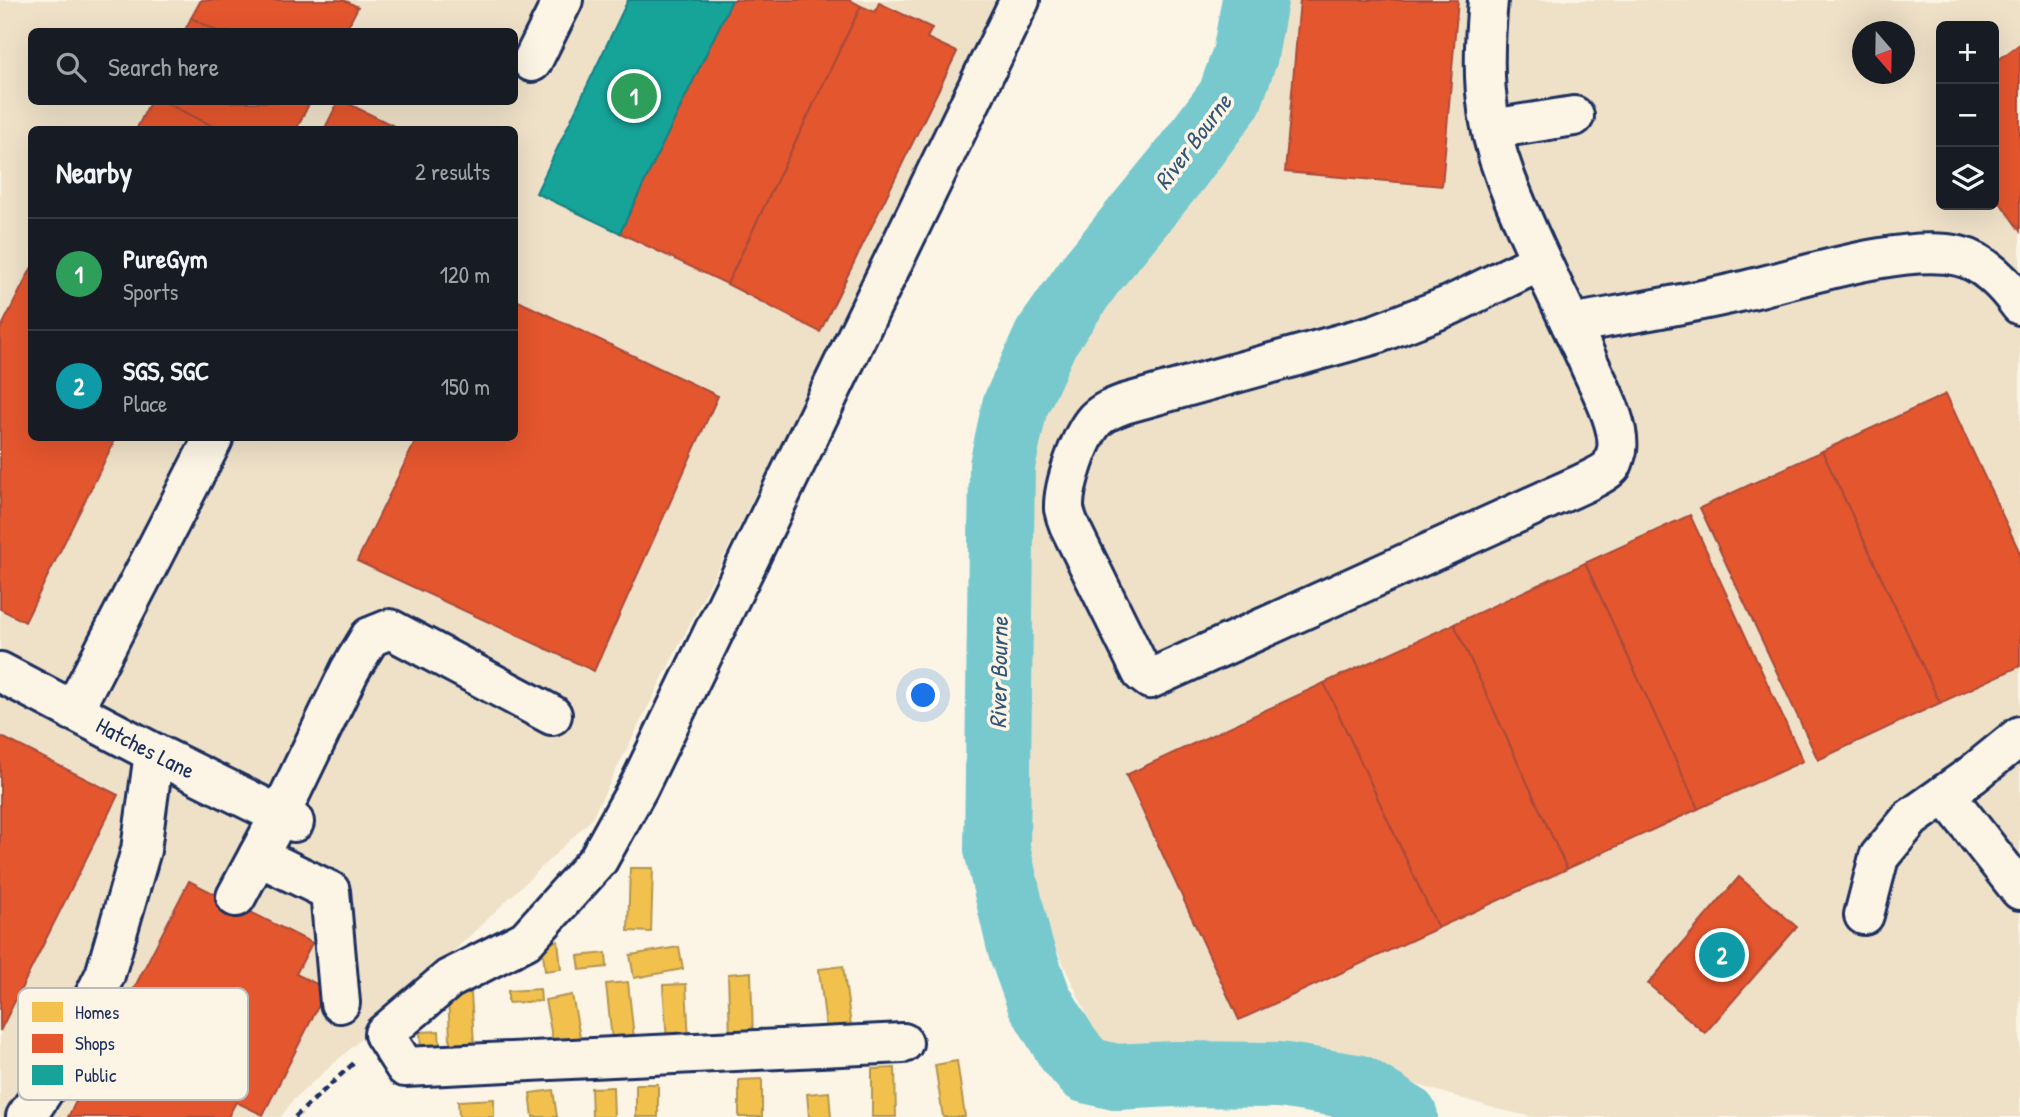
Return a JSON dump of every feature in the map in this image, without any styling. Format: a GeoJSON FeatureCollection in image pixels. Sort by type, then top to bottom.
{"type":"FeatureCollection","features":[{"type":"Feature","properties":{"kind":"lane"},"geometry":{"type":"LineString","coordinates":[[531,62],[563,0]]}},
{"type":"Feature","properties":{"kind":"lane"},"geometry":{"type":"LineString","coordinates":[[903,1043],[405,1067],[384,1034],[449,979],[526,940],[598,860],[639,786],[1020,0]]}},
{"type":"Feature","properties":{"kind":"lane"},"geometry":{"type":"LineString","coordinates":[[1488,0],[1483,58],[1484,93],[1492,129],[1505,177],[1616,431],[1617,449],[1612,466],[1546,500],[1150,679],[1142,673],[1064,509],[1067,483],[1084,435],[1095,420],[1124,404],[1376,334],[1451,305],[1541,261]]}},
{"type":"Feature","properties":{"kind":"lane"},"geometry":{"type":"LineString","coordinates":[[1492,129],[1574,116]]}},
{"type":"Feature","properties":{"kind":"lane"},"geometry":{"type":"LineString","coordinates":[[1571,324],[1737,293],[1861,263],[1921,254],[1961,256],[1985,268],[2020,305]]}},
{"type":"Feature","properties":{"kind":"lane"},"geometry":{"type":"LineString","coordinates":[[72,711],[212,441]]}},
{"type":"Feature","properties":{"kind":"lane"},"geometry":{"type":"LineString","coordinates":[[236,897],[258,856],[287,818],[350,670],[370,637],[390,629],[552,715]]}},
{"type":"Feature","properties":{"kind":"lane","name":"Hatches Lane"},"geometry":{"type":"LineString","coordinates":[[0,673],[287,818]]}},
{"type":"Feature","properties":{"kind":"lane"},"geometry":{"type":"LineString","coordinates":[[1864,915],[1878,856],[1911,818],[2020,736]]}},
{"type":"Feature","properties":{"kind":"lane"},"geometry":{"type":"LineString","coordinates":[[98,988],[105,975],[141,850],[154,753]]}},
{"type":"Feature","properties":{"kind":"lane"},"geometry":{"type":"LineString","coordinates":[[1945,794],[2020,890]]}},
{"type":"Feature","properties":{"kind":"lane"},"geometry":{"type":"LineString","coordinates":[[258,856],[330,891],[340,1003]]}},
{"type":"Feature","properties":{"kind":"lane"},"geometry":{"type":"LineString","coordinates":[[26,1117],[37,1100]]}},
{"type":"Feature","properties":{"kind":"path"},"geometry":{"type":"LineString","coordinates":[[295,1117],[384,1034]]}},
{"type":"Feature","properties":{"kind":"shaded area"},"geometry":{"type":"Polygon","coordinates":[[[0,0],[1005,0],[591,820],[369,1032],[293,1100],[281,1117],[0,1117],[0,0]]]}},
{"type":"Feature","properties":{"kind":"shaded area"},"geometry":{"type":"Polygon","coordinates":[[[1268,0],[2020,0],[2020,1117],[1533,1117],[1497,1109],[1292,1047],[1103,1049],[1011,852],[1012,613],[1026,408],[1237,104],[1269,15],[1268,0]]]}},
{"type":"Feature","properties":{"kind":"building: Homes"},"geometry":{"type":"Polygon","coordinates":[[[630,868],[653,868],[651,932],[628,931],[630,868]]]}},
{"type":"Feature","properties":{"kind":"building: Homes"},"geometry":{"type":"Polygon","coordinates":[[[558,941],[561,969],[545,971],[542,943],[558,941]]]}},
{"type":"Feature","properties":{"kind":"building: Homes"},"geometry":{"type":"Polygon","coordinates":[[[679,947],[683,969],[634,978],[630,955],[679,947]]]}},
{"type":"Feature","properties":{"kind":"building: Homes"},"geometry":{"type":"Polygon","coordinates":[[[606,953],[607,967],[580,970],[578,956],[606,953]]]}},
{"type":"Feature","properties":{"kind":"building: Homes"},"geometry":{"type":"Polygon","coordinates":[[[843,966],[852,1033],[827,1036],[819,969],[843,966]]]}},
{"type":"Feature","properties":{"kind":"building: Homes"},"geometry":{"type":"Polygon","coordinates":[[[751,972],[753,1036],[730,1037],[728,974],[751,972]]]}},
{"type":"Feature","properties":{"kind":"building: Homes"},"geometry":{"type":"Polygon","coordinates":[[[628,982],[634,1038],[612,1040],[606,984],[628,982]]]}},
{"type":"Feature","properties":{"kind":"building: Homes"},"geometry":{"type":"Polygon","coordinates":[[[686,984],[689,1041],[667,1042],[663,985],[686,984]]]}},
{"type":"Feature","properties":{"kind":"building: Homes"},"geometry":{"type":"Polygon","coordinates":[[[540,989],[541,1001],[508,1003],[508,991],[540,989]]]}},
{"type":"Feature","properties":{"kind":"building: Homes"},"geometry":{"type":"Polygon","coordinates":[[[471,992],[475,1061],[451,1063],[448,993],[471,992]]]}},
{"type":"Feature","properties":{"kind":"building: Homes"},"geometry":{"type":"Polygon","coordinates":[[[572,995],[583,1053],[556,1057],[545,1000],[572,995]]]}},
{"type":"Feature","properties":{"kind":"building: Homes"},"geometry":{"type":"Polygon","coordinates":[[[439,1031],[440,1049],[421,1049],[420,1032],[439,1031]]]}},
{"type":"Feature","properties":{"kind":"building: Homes"},"geometry":{"type":"Polygon","coordinates":[[[957,1061],[965,1117],[943,1117],[935,1065],[957,1061]]]}},
{"type":"Feature","properties":{"kind":"building: Homes"},"geometry":{"type":"Polygon","coordinates":[[[895,1068],[896,1117],[872,1117],[872,1069],[895,1068]]]}},
{"type":"Feature","properties":{"kind":"building: Homes"},"geometry":{"type":"Polygon","coordinates":[[[762,1079],[762,1117],[739,1117],[739,1080],[762,1079]]]}},
{"type":"Feature","properties":{"kind":"building: Homes"},"geometry":{"type":"Polygon","coordinates":[[[636,1084],[658,1084],[658,1117],[636,1117],[636,1084]]]}},
{"type":"Feature","properties":{"kind":"building: Homes"},"geometry":{"type":"Polygon","coordinates":[[[613,1087],[614,1117],[592,1117],[591,1088],[613,1087]]]}},
{"type":"Feature","properties":{"kind":"building: Homes"},"geometry":{"type":"Polygon","coordinates":[[[553,1090],[557,1117],[533,1117],[530,1093],[553,1090]]]}},
{"type":"Feature","properties":{"kind":"building: Homes"},"geometry":{"type":"Polygon","coordinates":[[[829,1092],[831,1117],[809,1117],[807,1094],[829,1092]]]}},
{"type":"Feature","properties":{"kind":"building: Homes"},"geometry":{"type":"Polygon","coordinates":[[[494,1099],[494,1117],[459,1117],[458,1101],[494,1099]]]}},
{"type":"Feature","properties":{"kind":"building: Shops"},"geometry":{"type":"Polygon","coordinates":[[[201,0],[344,0],[358,7],[347,28],[211,28],[191,18],[201,0]]]}},
{"type":"Feature","properties":{"kind":"building: Shops"},"geometry":{"type":"Polygon","coordinates":[[[732,0],[850,0],[861,6],[727,284],[620,233],[732,0]]]}},
{"type":"Feature","properties":{"kind":"building: Shops"},"geometry":{"type":"Polygon","coordinates":[[[1300,0],[1458,0],[1442,186],[1285,172],[1300,0]]]}},
{"type":"Feature","properties":{"kind":"building: Shops"},"geometry":{"type":"Polygon","coordinates":[[[879,3],[932,28],[927,38],[957,52],[820,332],[727,284],[861,6],[875,12],[879,3]]]}},
{"type":"Feature","properties":{"kind":"building: Shops"},"geometry":{"type":"Polygon","coordinates":[[[191,18],[211,28],[186,28],[191,18]]]}},
{"type":"Feature","properties":{"kind":"building: Shops"},"geometry":{"type":"Polygon","coordinates":[[[2020,44],[2020,231],[1999,201],[1999,59],[2020,44]]]}},
{"type":"Feature","properties":{"kind":"building: Shops"},"geometry":{"type":"Polygon","coordinates":[[[148,105],[170,105],[213,126],[138,126],[148,105]]]}},
{"type":"Feature","properties":{"kind":"building: Shops"},"geometry":{"type":"Polygon","coordinates":[[[170,105],[308,105],[298,126],[213,126],[170,105]]]}},
{"type":"Feature","properties":{"kind":"building: Shops"},"geometry":{"type":"Polygon","coordinates":[[[336,105],[351,105],[394,126],[326,126],[336,105]]]}},
{"type":"Feature","properties":{"kind":"building: Shops"},"geometry":{"type":"Polygon","coordinates":[[[28,275],[28,441],[115,441],[25,622],[0,609],[0,330],[28,275]]]}},
{"type":"Feature","properties":{"kind":"building: Shops"},"geometry":{"type":"Polygon","coordinates":[[[518,301],[718,396],[594,671],[357,561],[416,441],[518,441],[518,301]]]}},
{"type":"Feature","properties":{"kind":"building: Shops"},"geometry":{"type":"Polygon","coordinates":[[[1946,394],[2020,553],[2020,666],[1940,703],[1822,451],[1946,394]]]}},
{"type":"Feature","properties":{"kind":"building: Shops"},"geometry":{"type":"Polygon","coordinates":[[[1822,451],[1940,703],[1818,760],[1700,508],[1822,451]]]}},
{"type":"Feature","properties":{"kind":"building: Shops"},"geometry":{"type":"Polygon","coordinates":[[[1690,515],[1803,761],[1698,809],[1585,563],[1690,515]]]}},
{"type":"Feature","properties":{"kind":"building: Shops"},"geometry":{"type":"Polygon","coordinates":[[[1585,563],[1698,809],[1567,869],[1454,624],[1585,563]]]}},
{"type":"Feature","properties":{"kind":"building: Shops"},"geometry":{"type":"Polygon","coordinates":[[[1454,624],[1567,869],[1438,928],[1324,683],[1454,624]]]}},
{"type":"Feature","properties":{"kind":"building: Shops"},"geometry":{"type":"Polygon","coordinates":[[[1324,683],[1438,928],[1239,1020],[1126,775],[1324,683]]]}},
{"type":"Feature","properties":{"kind":"building: Shops"},"geometry":{"type":"Polygon","coordinates":[[[0,736],[118,795],[22,988],[18,988],[18,995],[0,1031],[0,736]]]}},
{"type":"Feature","properties":{"kind":"building: Shops"},"geometry":{"type":"Polygon","coordinates":[[[1739,877],[1797,927],[1705,1033],[1648,984],[1739,877]]]}},
{"type":"Feature","properties":{"kind":"building: Shops"},"geometry":{"type":"Polygon","coordinates":[[[189,881],[312,943],[296,974],[327,989],[263,1115],[236,1102],[228,1117],[68,1117],[77,1100],[248,1100],[248,988],[134,988],[189,881]]]}},
{"type":"Feature","properties":{"kind":"building: Public"},"geometry":{"type":"Polygon","coordinates":[[[628,0],[732,0],[620,233],[536,193],[628,0]]]}},
{"type":"Feature","properties":{"kind":"waterway","name":"River Bourne"},"geometry":{"type":"LineString","coordinates":[[1255,0],[1245,55],[1230,98],[1177,169],[1090,275],[1046,338],[1015,406],[1002,466],[997,849],[1020,947],[1039,1000],[1068,1049],[1086,1070],[1116,1077],[1173,1074],[1280,1075],[1357,1087],[1405,1117]]}},
{"type":"Feature","properties":{"kind":"place","name":"PureGym"},"geometry":{"type":"Point","coordinates":[634,96]}},
{"type":"Feature","properties":{"kind":"place","name":"SGS, SGC"},"geometry":{"type":"Point","coordinates":[1722,955]}}]}
